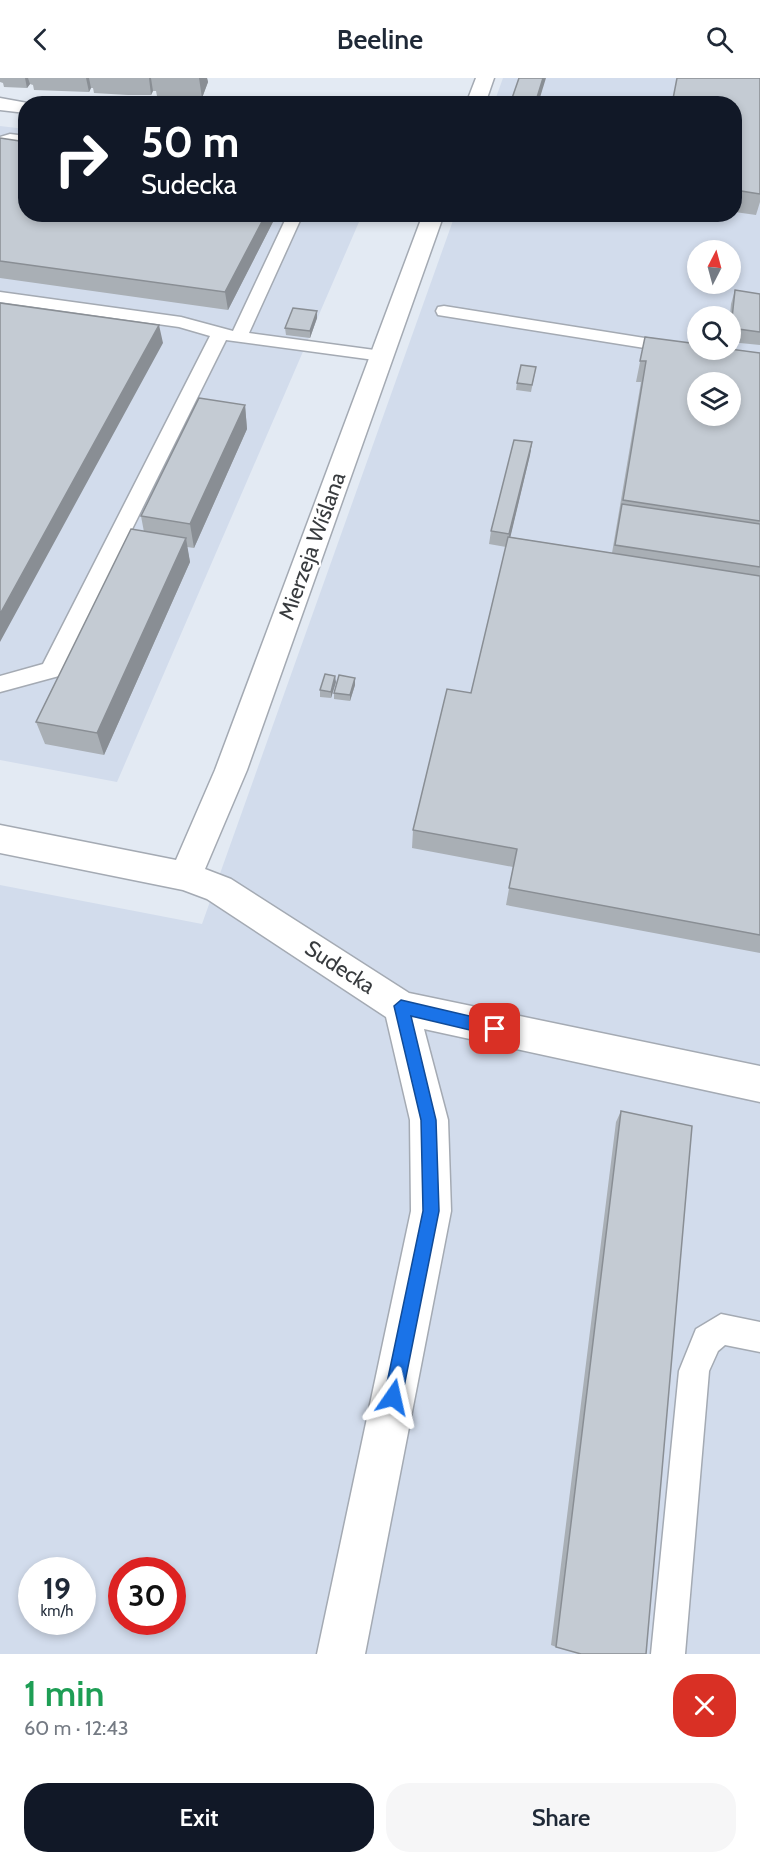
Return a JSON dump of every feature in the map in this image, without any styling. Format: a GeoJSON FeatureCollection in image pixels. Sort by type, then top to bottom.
{"type":"FeatureCollection","features":[{"type":"Feature","properties":{"kind":"street"},"geometry":{"type":"LineString","coordinates":[[478,96],[485,78]]}},
{"type":"Feature","properties":{"kind":"street"},"geometry":{"type":"LineString","coordinates":[[0,104],[18,106]]}},
{"type":"Feature","properties":{"kind":"street","name":"Mierzeja Wiślana"},"geometry":{"type":"LineString","coordinates":[[186,876],[231,770],[431,222]]}},
{"type":"Feature","properties":{"kind":"street","name":"Sudecka"},"geometry":{"type":"LineString","coordinates":[[0,839],[186,876],[219,890],[401,1006],[495,1029],[760,1084]]}},
{"type":"Feature","properties":{"kind":"street"},"geometry":{"type":"LineString","coordinates":[[341,1654],[431,1211],[429,1120],[401,1006]]}},
{"type":"Feature","properties":{"kind":"lane"},"geometry":{"type":"LineString","coordinates":[[0,144],[10,138],[18,139]]}},
{"type":"Feature","properties":{"kind":"lane"},"geometry":{"type":"LineString","coordinates":[[0,684],[51,670],[292,222]]}},
{"type":"Feature","properties":{"kind":"lane"},"geometry":{"type":"LineString","coordinates":[[0,297],[181,322],[229,336],[382,356]]}},
{"type":"Feature","properties":{"kind":"lane"},"geometry":{"type":"LineString","coordinates":[[444,311],[687,349]]}},
{"type":"Feature","properties":{"kind":"lane"},"geometry":{"type":"LineString","coordinates":[[668,1654],[694,1371],[707,1340],[721,1329],[760,1337]]}},
{"type":"Feature","properties":{"kind":"shaded area"},"geometry":{"type":"Polygon","coordinates":[[[503,78],[760,78],[760,1654],[0,1654],[0,885],[202,924],[453,222],[742,222],[742,96],[497,96],[503,78]]]}},
{"type":"Feature","properties":{"kind":"shaded area"},"geometry":{"type":"Polygon","coordinates":[[[0,126],[18,128],[18,222],[359,222],[117,782],[0,760],[0,126]]]}},
{"type":"Feature","properties":{"kind":"building"},"geometry":{"type":"Polygon","coordinates":[[[519,78],[543,78],[537,96],[513,96],[519,78]]]}},
{"type":"Feature","properties":{"kind":"building"},"geometry":{"type":"Polygon","coordinates":[[[677,78],[760,78],[760,194],[742,191],[742,96],[674,96],[677,78]]]}},
{"type":"Feature","properties":{"kind":"building"},"geometry":{"type":"Polygon","coordinates":[[[0,138],[18,141],[18,222],[262,222],[225,292],[0,261],[0,138]]]}},
{"type":"Feature","properties":{"kind":"building"},"geometry":{"type":"Polygon","coordinates":[[[741,291],[760,294],[760,332],[741,329],[741,306],[733,306],[735,294],[741,294],[741,291]]]}},
{"type":"Feature","properties":{"kind":"building"},"geometry":{"type":"Polygon","coordinates":[[[0,303],[159,325],[0,614],[0,303]]]}},
{"type":"Feature","properties":{"kind":"building"},"geometry":{"type":"Polygon","coordinates":[[[293,308],[317,311],[310,331],[285,328],[293,308]]]}},
{"type":"Feature","properties":{"kind":"building"},"geometry":{"type":"Polygon","coordinates":[[[645,337],[687,343],[687,360],[741,360],[741,350],[760,353],[760,521],[623,500],[646,361],[640,361],[645,337]]]}},
{"type":"Feature","properties":{"kind":"building"},"geometry":{"type":"Polygon","coordinates":[[[521,365],[536,367],[532,385],[517,383],[521,365]]]}},
{"type":"Feature","properties":{"kind":"building"},"geometry":{"type":"Polygon","coordinates":[[[199,398],[245,405],[190,524],[141,516],[199,398]]]}},
{"type":"Feature","properties":{"kind":"building"},"geometry":{"type":"Polygon","coordinates":[[[514,440],[532,442],[509,534],[491,531],[514,440]]]}},
{"type":"Feature","properties":{"kind":"building"},"geometry":{"type":"Polygon","coordinates":[[[622,504],[760,524],[760,567],[615,545],[622,504]]]}},
{"type":"Feature","properties":{"kind":"building"},"geometry":{"type":"Polygon","coordinates":[[[131,529],[186,538],[97,733],[36,722],[131,529]]]}},
{"type":"Feature","properties":{"kind":"building"},"geometry":{"type":"Polygon","coordinates":[[[508,537],[760,576],[760,935],[509,888],[517,849],[413,830],[447,689],[471,693],[508,537]]]}},
{"type":"Feature","properties":{"kind":"building"},"geometry":{"type":"Polygon","coordinates":[[[325,674],[335,676],[331,692],[320,690],[325,674]]]}},
{"type":"Feature","properties":{"kind":"building"},"geometry":{"type":"Polygon","coordinates":[[[339,675],[355,678],[350,695],[334,693],[339,675]]]}},
{"type":"Feature","properties":{"kind":"building"},"geometry":{"type":"Polygon","coordinates":[[[621,1111],[692,1126],[646,1654],[581,1654],[556,1647],[621,1111]]]}},
{"type":"Feature","properties":{"kind":"route"},"geometry":{"type":"LineString","coordinates":[[393,1397],[431,1211],[429,1120],[401,1006],[495,1029]]}}]}
